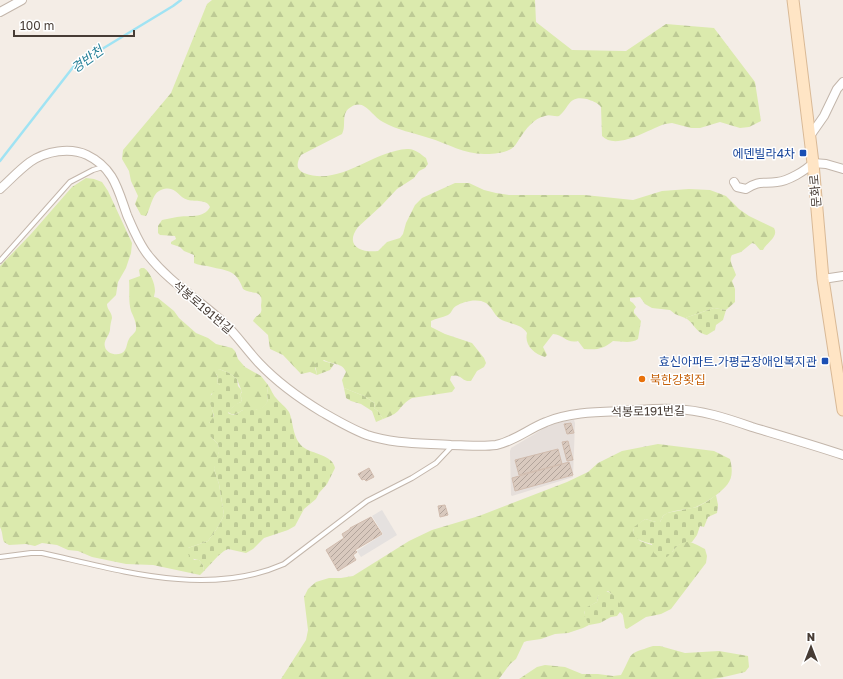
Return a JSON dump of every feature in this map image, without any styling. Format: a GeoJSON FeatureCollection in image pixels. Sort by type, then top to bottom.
{"type":"FeatureCollection","features":[{"type":"Feature","properties":{"kind":"main road","name":"문화로"},"geometry":{"type":"LineString","coordinates":[[793,0],[813,163],[823,279],[841,382],[843,410]]}},
{"type":"Feature","properties":{"kind":"street"},"geometry":{"type":"LineString","coordinates":[[0,12],[22,0]]}},
{"type":"Feature","properties":{"kind":"street"},"geometry":{"type":"LineString","coordinates":[[810,136],[824,116],[837,89],[843,82]]}},
{"type":"Feature","properties":{"kind":"street","name":"석봉로191번길"},"geometry":{"type":"LineString","coordinates":[[0,189],[30,162],[42,156],[56,152],[70,151],[84,154],[100,162],[117,185],[128,219],[147,254],[175,284],[233,332],[257,361],[274,378],[320,411],[346,426],[366,434],[400,441],[475,446],[495,445],[513,440],[545,422],[566,416],[673,408],[704,412],[843,455]]}},
{"type":"Feature","properties":{"kind":"street"},"geometry":{"type":"LineString","coordinates":[[734,182],[737,187],[746,189],[752,185],[762,182],[777,182],[805,170],[813,163],[826,164],[843,169]]}},
{"type":"Feature","properties":{"kind":"street"},"geometry":{"type":"LineString","coordinates":[[823,279],[843,276]]}},
{"type":"Feature","properties":{"kind":"lane"},"geometry":{"type":"LineString","coordinates":[[0,261],[70,182],[93,170],[104,167]]}},
{"type":"Feature","properties":{"kind":"lane"},"geometry":{"type":"LineString","coordinates":[[0,557],[31,552],[42,553],[126,572],[195,581],[235,577],[270,571],[284,564],[367,501],[412,478],[436,463],[453,445]]}},
{"type":"Feature","properties":{"kind":"shaded area"},"geometry":{"type":"Polygon","coordinates":[[[574,420],[573,477],[512,496],[511,448],[548,426],[574,420]]]}},
{"type":"Feature","properties":{"kind":"shaded area"},"geometry":{"type":"Polygon","coordinates":[[[382,510],[397,535],[361,557],[357,551],[383,534],[372,516],[382,510]]]}},
{"type":"Feature","properties":{"kind":"green space"},"geometry":{"type":"Polygon","coordinates":[[[212,0],[535,0],[536,22],[572,50],[626,51],[666,24],[714,28],[755,82],[761,121],[749,127],[740,128],[720,122],[700,128],[691,128],[672,123],[665,124],[633,138],[616,141],[608,140],[602,136],[601,107],[594,102],[581,98],[573,100],[559,116],[547,115],[537,119],[522,135],[515,146],[505,151],[493,154],[479,154],[464,151],[436,140],[388,125],[379,120],[364,106],[356,105],[351,107],[346,112],[342,134],[301,155],[298,167],[301,171],[317,176],[330,175],[343,172],[394,151],[407,149],[412,149],[420,153],[426,158],[428,164],[425,168],[419,171],[414,178],[397,189],[358,227],[353,239],[356,247],[366,251],[378,251],[387,242],[400,238],[415,205],[422,198],[455,183],[469,183],[484,190],[509,195],[585,195],[633,200],[662,191],[689,189],[710,190],[726,196],[739,209],[749,216],[774,228],[774,237],[763,250],[760,250],[755,244],[752,243],[741,252],[732,255],[731,262],[736,275],[732,281],[735,289],[735,302],[726,310],[714,308],[685,318],[670,310],[652,308],[645,304],[640,297],[630,298],[630,301],[636,307],[634,313],[641,321],[638,339],[635,341],[613,341],[600,348],[584,349],[578,341],[574,342],[553,334],[543,347],[547,355],[545,357],[537,354],[528,345],[526,337],[527,333],[525,330],[519,326],[500,319],[483,301],[475,300],[459,304],[448,315],[431,321],[431,327],[445,334],[472,343],[484,358],[486,363],[484,367],[477,371],[471,381],[455,375],[451,376],[450,380],[455,388],[452,392],[412,398],[391,416],[383,419],[374,408],[375,403],[364,396],[344,388],[342,380],[346,372],[339,365],[324,360],[315,368],[317,375],[310,372],[301,374],[283,355],[270,349],[268,335],[253,321],[261,311],[261,297],[259,294],[243,289],[237,277],[229,272],[194,263],[194,255],[171,244],[171,242],[176,239],[175,236],[160,235],[158,233],[158,226],[162,220],[200,215],[207,211],[210,207],[208,204],[188,200],[173,190],[166,189],[161,190],[156,194],[146,216],[141,215],[135,204],[138,196],[131,181],[129,171],[122,159],[123,150],[171,93],[207,4],[212,0]]]}},
{"type":"Feature","properties":{"kind":"green space"},"geometry":{"type":"Polygon","coordinates":[[[86,178],[102,182],[108,191],[132,243],[131,253],[126,268],[118,282],[116,295],[107,304],[112,318],[105,342],[106,350],[114,354],[120,354],[123,352],[126,349],[129,339],[136,330],[131,311],[129,280],[140,276],[139,270],[144,268],[153,281],[155,288],[154,297],[158,298],[174,311],[179,318],[196,333],[208,338],[216,344],[232,348],[238,359],[245,367],[261,376],[268,385],[268,399],[265,406],[258,409],[243,410],[236,414],[232,414],[228,411],[236,404],[241,402],[242,399],[240,395],[242,392],[237,379],[229,373],[219,369],[216,374],[218,377],[217,383],[220,385],[220,389],[211,394],[213,418],[209,423],[211,437],[218,444],[219,448],[214,469],[219,484],[224,515],[208,541],[188,548],[194,560],[199,560],[203,565],[204,571],[200,575],[153,565],[126,564],[92,557],[57,545],[42,543],[35,546],[26,544],[9,545],[3,540],[0,527],[0,266],[31,234],[72,187],[86,178]]]}},
{"type":"Feature","properties":{"kind":"green space"},"geometry":{"type":"Polygon","coordinates":[[[714,308],[726,310],[723,320],[716,325],[715,330],[707,335],[697,330],[691,322],[685,318],[714,308]]]}},
{"type":"Feature","properties":{"kind":"green space"},"geometry":{"type":"Polygon","coordinates":[[[320,360],[334,364],[330,370],[317,375],[315,364],[320,360]]]}},
{"type":"Feature","properties":{"kind":"green space"},"geometry":{"type":"Polygon","coordinates":[[[219,369],[229,373],[237,379],[238,386],[242,391],[240,395],[242,399],[241,402],[232,408],[228,413],[234,415],[243,410],[258,409],[264,406],[268,399],[268,385],[275,397],[289,412],[295,435],[299,443],[303,447],[326,457],[335,468],[327,484],[316,499],[304,509],[295,526],[288,530],[264,538],[253,549],[246,553],[228,549],[218,556],[204,571],[203,565],[199,560],[190,557],[187,551],[188,548],[208,541],[224,515],[219,484],[214,469],[219,448],[218,444],[211,437],[207,426],[214,416],[210,402],[211,396],[213,392],[220,388],[220,385],[217,383],[218,377],[215,372],[219,369]]]}},
{"type":"Feature","properties":{"kind":"green space"},"geometry":{"type":"Polygon","coordinates":[[[344,388],[364,396],[375,403],[374,408],[383,419],[376,422],[372,411],[361,404],[346,398],[344,388]]]}},
{"type":"Feature","properties":{"kind":"green space"},"geometry":{"type":"Polygon","coordinates":[[[658,444],[714,451],[730,459],[732,472],[730,481],[720,492],[696,507],[666,514],[660,522],[645,519],[634,528],[633,532],[640,541],[672,552],[683,542],[691,542],[705,549],[707,556],[706,563],[671,609],[661,614],[646,617],[627,629],[625,628],[619,603],[608,591],[598,596],[597,602],[588,607],[584,612],[589,625],[568,633],[555,634],[541,639],[524,642],[516,659],[510,664],[499,679],[281,679],[306,640],[308,630],[304,597],[308,589],[316,582],[329,578],[353,576],[409,541],[432,530],[479,516],[567,482],[588,472],[598,463],[622,451],[658,444]]]}},
{"type":"Feature","properties":{"kind":"green space"},"geometry":{"type":"Polygon","coordinates":[[[716,495],[718,505],[717,513],[708,517],[704,527],[700,526],[697,535],[692,542],[680,544],[667,557],[659,557],[654,553],[652,544],[640,540],[634,535],[634,527],[645,519],[660,522],[663,516],[667,513],[697,507],[716,495]]]}},
{"type":"Feature","properties":{"kind":"green space"},"geometry":{"type":"Polygon","coordinates":[[[605,591],[609,592],[615,597],[621,607],[623,615],[620,612],[617,616],[611,617],[600,623],[589,625],[584,610],[597,602],[598,596],[605,591]]]}},
{"type":"Feature","properties":{"kind":"green space"},"geometry":{"type":"Polygon","coordinates":[[[653,646],[660,646],[685,653],[719,651],[748,656],[749,667],[745,672],[711,679],[519,679],[537,667],[545,665],[565,667],[582,674],[613,676],[621,675],[631,655],[653,646]]]}},
{"type":"Feature","properties":{"kind":"building"},"geometry":{"type":"Polygon","coordinates":[[[571,423],[574,433],[567,434],[564,424],[571,423]]]}},
{"type":"Feature","properties":{"kind":"building"},"geometry":{"type":"Polygon","coordinates":[[[568,441],[573,460],[567,461],[562,442],[568,441]]]}},
{"type":"Feature","properties":{"kind":"building"},"geometry":{"type":"Polygon","coordinates":[[[558,449],[562,464],[519,475],[515,460],[558,449]]]}},
{"type":"Feature","properties":{"kind":"building"},"geometry":{"type":"Polygon","coordinates":[[[569,462],[573,475],[515,491],[512,478],[569,462]]]}},
{"type":"Feature","properties":{"kind":"building"},"geometry":{"type":"Polygon","coordinates":[[[369,468],[374,477],[366,481],[364,479],[362,480],[358,474],[369,468]]]}},
{"type":"Feature","properties":{"kind":"building"},"geometry":{"type":"Polygon","coordinates":[[[445,505],[448,515],[440,517],[438,506],[445,505]]]}},
{"type":"Feature","properties":{"kind":"building"},"geometry":{"type":"Polygon","coordinates":[[[371,517],[382,534],[355,550],[357,552],[353,555],[356,560],[338,571],[326,550],[344,538],[342,534],[350,528],[371,517]]]}},
{"type":"Feature","properties":{"kind":"waterway","name":"경반천"},"geometry":{"type":"LineString","coordinates":[[0,161],[74,66],[181,0]]}},
{"type":"Feature","properties":{"kind":"place","name":"에덴빌라4차"},"geometry":{"type":"Point","coordinates":[803,153]}},
{"type":"Feature","properties":{"kind":"place","name":"효신아파트.가평군장애인복지관"},"geometry":{"type":"Point","coordinates":[825,361]}},
{"type":"Feature","properties":{"kind":"place","name":"북한강횟집"},"geometry":{"type":"Point","coordinates":[642,379]}}]}
